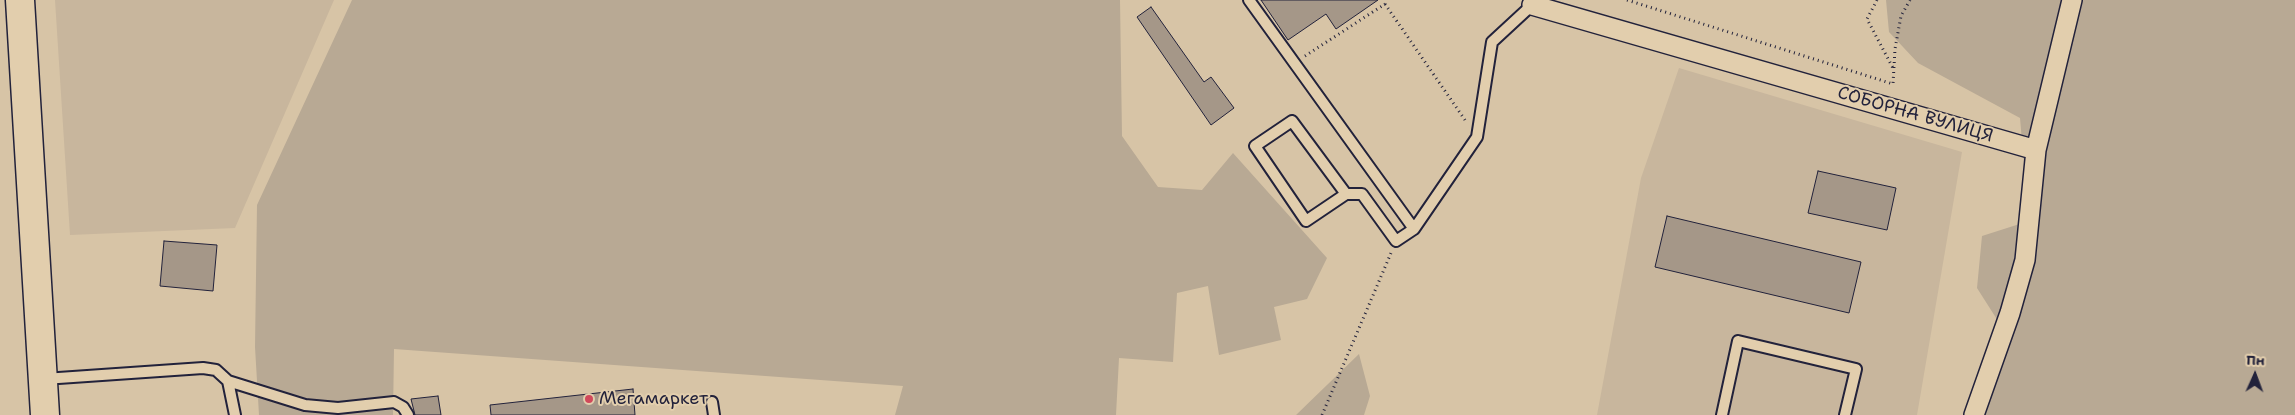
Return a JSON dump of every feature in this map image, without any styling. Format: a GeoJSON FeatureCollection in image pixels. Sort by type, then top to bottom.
{"type":"FeatureCollection","features":[{"type":"Feature","properties":{"kind":"main road"},"geometry":{"type":"LineString","coordinates":[[20,0],[45,415]]}},
{"type":"Feature","properties":{"kind":"street"},"geometry":{"type":"LineString","coordinates":[[1974,415],[2010,313],[2024,260],[2036,150],[2072,0]]}},
{"type":"Feature","properties":{"kind":"street","name":"СОБОРНА ВУЛИЦЯ"},"geometry":{"type":"LineString","coordinates":[[1532,2],[2036,150]]}},
{"type":"Feature","properties":{"kind":"lane"},"geometry":{"type":"LineString","coordinates":[[1249,0],[1414,229]]}},
{"type":"Feature","properties":{"kind":"lane"},"geometry":{"type":"LineString","coordinates":[[1346,194],[1292,121],[1254,146],[1306,221],[1346,194],[1362,194],[1396,241],[1414,229],[1477,137],[1492,42],[1532,2]]}},
{"type":"Feature","properties":{"kind":"lane"},"geometry":{"type":"LineString","coordinates":[[1722,415],[1738,341],[1856,370],[1845,415]]}},
{"type":"Feature","properties":{"kind":"lane"},"geometry":{"type":"LineString","coordinates":[[43,379],[203,368],[216,370],[228,381],[305,405],[338,408],[394,402],[403,407],[408,415]]}},
{"type":"Feature","properties":{"kind":"lane"},"geometry":{"type":"LineString","coordinates":[[228,381],[235,415]]}},
{"type":"Feature","properties":{"kind":"lane"},"geometry":{"type":"LineString","coordinates":[[712,402],[714,415]]}},
{"type":"Feature","properties":{"kind":"path"},"geometry":{"type":"LineString","coordinates":[[1627,0],[1893,84],[1901,16],[1910,0]]}},
{"type":"Feature","properties":{"kind":"path"},"geometry":{"type":"LineString","coordinates":[[1877,0],[1867,19],[1894,71]]}},
{"type":"Feature","properties":{"kind":"path"},"geometry":{"type":"LineString","coordinates":[[1294,63],[1385,2],[1477,137]]}},
{"type":"Feature","properties":{"kind":"path"},"geometry":{"type":"LineString","coordinates":[[1322,415],[1396,241]]}},
{"type":"Feature","properties":{"kind":"shaded area"},"geometry":{"type":"Polygon","coordinates":[[[55,0],[334,0],[235,228],[70,235],[55,0]]]}},
{"type":"Feature","properties":{"kind":"shaded area"},"geometry":{"type":"Polygon","coordinates":[[[352,0],[1120,0],[1122,136],[1158,187],[1202,190],[1233,153],[1327,258],[1307,299],[1274,307],[1281,340],[1219,355],[1208,286],[1177,293],[1173,362],[1119,358],[1116,415],[895,415],[903,386],[394,349],[393,415],[259,415],[255,347],[257,205],[352,0]]]}},
{"type":"Feature","properties":{"kind":"shaded area"},"geometry":{"type":"Polygon","coordinates":[[[1886,0],[2295,0],[2295,415],[1981,415],[2005,332],[1977,288],[1982,236],[2029,221],[2020,118],[1918,63],[1889,32],[1886,0]]]}},
{"type":"Feature","properties":{"kind":"shaded area"},"geometry":{"type":"Polygon","coordinates":[[[1679,68],[1962,152],[1917,415],[1597,415],[1641,178],[1679,68]]]}},
{"type":"Feature","properties":{"kind":"shaded area"},"geometry":{"type":"Polygon","coordinates":[[[1359,354],[1370,396],[1364,415],[1296,415],[1359,354]]]}},
{"type":"Feature","properties":{"kind":"building"},"geometry":{"type":"Polygon","coordinates":[[[1261,0],[1378,0],[1336,29],[1326,14],[1288,40],[1261,0]]]}},
{"type":"Feature","properties":{"kind":"building"},"geometry":{"type":"Polygon","coordinates":[[[1151,7],[1204,82],[1211,77],[1234,108],[1211,125],[1137,17],[1151,7]]]}},
{"type":"Feature","properties":{"kind":"building"},"geometry":{"type":"Polygon","coordinates":[[[1818,171],[1896,188],[1887,230],[1808,213],[1818,171]]]}},
{"type":"Feature","properties":{"kind":"building"},"geometry":{"type":"Polygon","coordinates":[[[1667,216],[1861,262],[1849,313],[1655,267],[1667,216]]]}},
{"type":"Feature","properties":{"kind":"building"},"geometry":{"type":"Polygon","coordinates":[[[164,241],[217,245],[213,291],[160,286],[164,241]]]}},
{"type":"Feature","properties":{"kind":"building","name":"Мегамаркет"},"geometry":{"type":"Polygon","coordinates":[[[633,389],[635,415],[491,415],[490,405],[633,389]]]}},
{"type":"Feature","properties":{"kind":"building"},"geometry":{"type":"Polygon","coordinates":[[[438,396],[441,415],[415,415],[411,399],[438,396]]]}},
{"type":"Feature","properties":{"kind":"place","name":"Мегамаркет"},"geometry":{"type":"Point","coordinates":[589,399]}}]}
